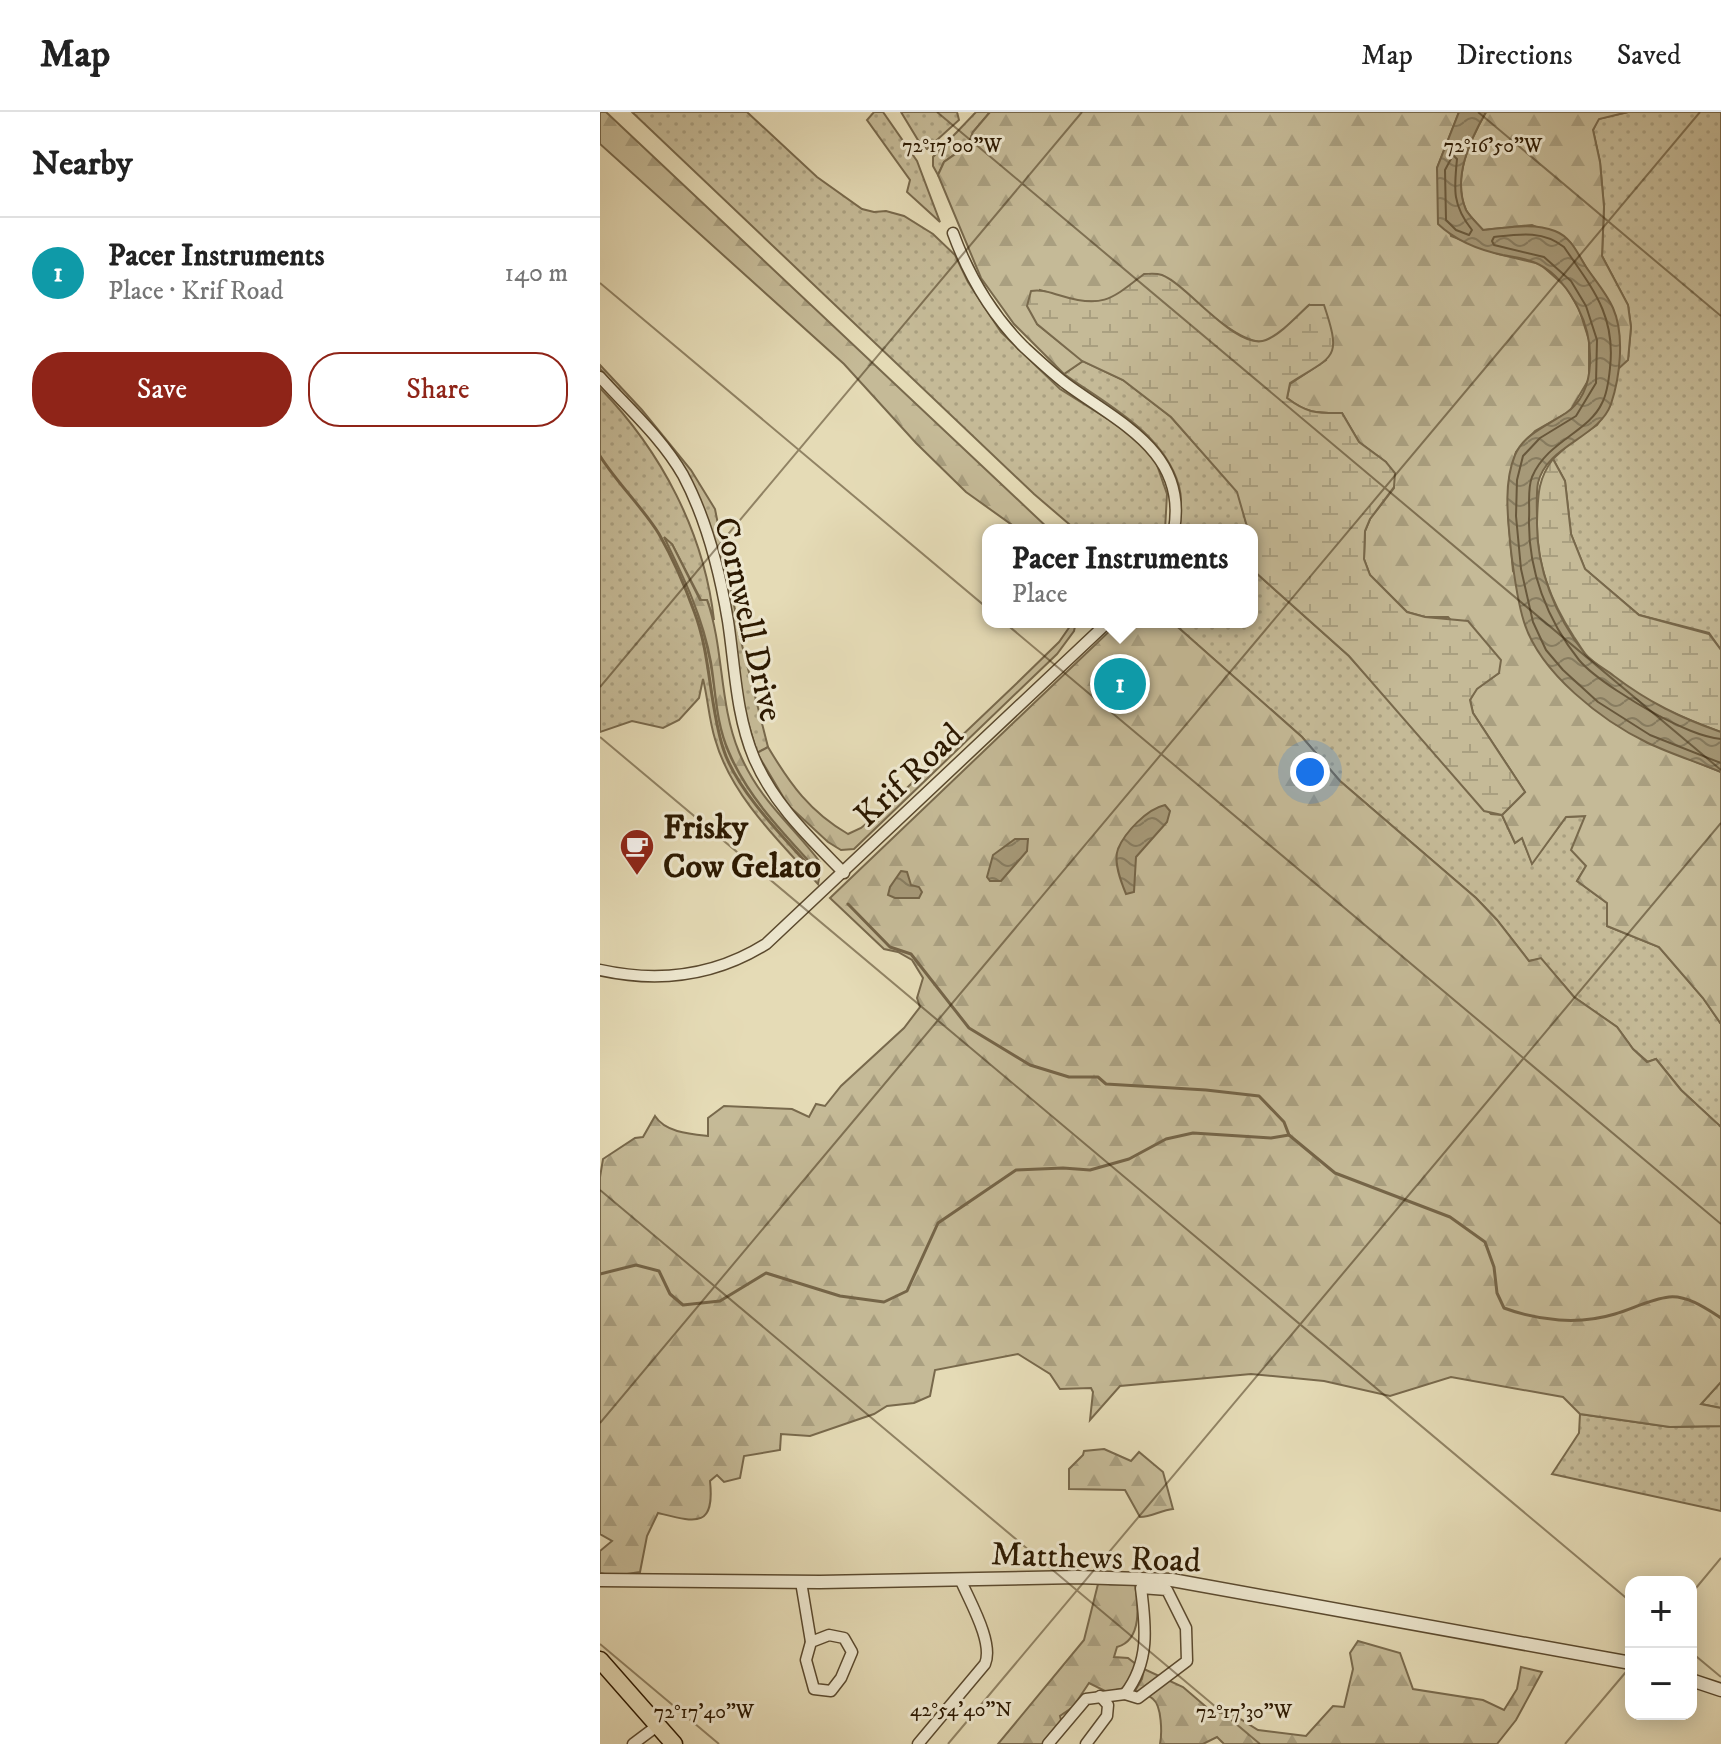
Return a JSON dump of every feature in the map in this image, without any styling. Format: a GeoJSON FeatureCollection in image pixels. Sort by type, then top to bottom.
{"type":"FeatureCollection","features":[{"type":"Feature","properties":{"kind":"main road"},"geometry":{"type":"LineString","coordinates":[[600,1660],[674,1744]]}},
{"type":"Feature","properties":{"kind":"street"},"geometry":{"type":"LineString","coordinates":[[953,233],[993,311],[1023,346],[1065,383],[1129,426],[1152,447],[1172,487],[1175,524]]}},
{"type":"Feature","properties":{"kind":"street","name":"Cornwell Drive"},"geometry":{"type":"LineString","coordinates":[[600,377],[660,443],[683,476],[708,537],[728,619],[739,706],[753,756],[779,802],[844,873]]}},
{"type":"Feature","properties":{"kind":"street","name":"Krif Road"},"geometry":{"type":"LineString","coordinates":[[600,970],[635,976],[686,975],[725,965],[753,952],[778,934],[844,873],[1102,628]]}},
{"type":"Feature","properties":{"kind":"street","name":"Matthews Road"},"geometry":{"type":"LineString","coordinates":[[600,1580],[961,1581],[1077,1577],[1172,1580],[1625,1662]]}},
{"type":"Feature","properties":{"kind":"street"},"geometry":{"type":"LineString","coordinates":[[918,1744],[988,1657],[986,1639],[961,1581]]}},
{"type":"Feature","properties":{"kind":"street"},"geometry":{"type":"LineString","coordinates":[[801,1582],[811,1642],[806,1660],[814,1689],[831,1691],[841,1678],[852,1652],[844,1638],[829,1635],[811,1642]]}},
{"type":"Feature","properties":{"kind":"street"},"geometry":{"type":"LineString","coordinates":[[1048,1744],[1086,1699],[1125,1694],[1138,1698],[1187,1661],[1186,1628],[1167,1590],[1141,1588],[1146,1644],[1136,1680],[1125,1694]]}},
{"type":"Feature","properties":{"kind":"street"},"geometry":{"type":"LineString","coordinates":[[1697,1682],[1721,1690]]}},
{"type":"Feature","properties":{"kind":"street"},"geometry":{"type":"LineString","coordinates":[[1086,1744],[1107,1716],[1108,1705],[1100,1696]]}},
{"type":"Feature","properties":{"kind":"street"},"geometry":{"type":"LineString","coordinates":[[633,1744],[657,1726]]}},
{"type":"Feature","properties":{"kind":"green space"},"geometry":{"type":"Polygon","coordinates":[[[600,112],[606,112],[1044,524],[1011,524],[966,492],[844,364],[600,144],[600,112]]]}},
{"type":"Feature","properties":{"kind":"green space"},"geometry":{"type":"Polygon","coordinates":[[[632,112],[747,112],[817,177],[862,209],[904,216],[933,234],[955,255],[968,282],[1001,332],[1060,389],[1142,444],[1156,462],[1167,494],[1165,524],[1069,524],[632,112]]]}},
{"type":"Feature","properties":{"kind":"green space"},"geometry":{"type":"Polygon","coordinates":[[[874,112],[883,112],[917,161],[940,222],[907,192],[910,180],[867,120],[874,112]]]}},
{"type":"Feature","properties":{"kind":"green space"},"geometry":{"type":"Polygon","coordinates":[[[901,112],[957,112],[959,120],[927,149],[921,145],[901,112]]]}},
{"type":"Feature","properties":{"kind":"green space"},"geometry":{"type":"Polygon","coordinates":[[[976,112],[990,112],[973,132],[968,145],[944,162],[938,175],[933,166],[933,157],[976,112]]]}},
{"type":"Feature","properties":{"kind":"green space"},"geometry":{"type":"Polygon","coordinates":[[[990,112],[1459,112],[1437,168],[1451,236],[1498,254],[1540,264],[1566,287],[1579,309],[1589,340],[1589,379],[1570,411],[1535,431],[1516,452],[1509,479],[1508,516],[1513,571],[1646,742],[1721,772],[1721,1024],[1659,947],[1607,926],[1607,903],[1577,881],[1586,866],[1571,850],[1585,816],[1566,817],[1532,864],[1522,838],[1515,843],[1502,815],[1525,792],[1473,713],[1470,700],[1476,689],[1499,673],[1448,617],[1425,617],[1407,612],[1370,575],[1364,559],[1365,531],[1370,519],[1394,488],[1386,462],[1359,442],[1342,413],[1313,412],[1287,398],[1290,384],[1326,360],[1309,305],[1277,335],[1265,341],[1255,341],[1243,337],[1216,319],[1171,280],[1104,302],[1075,301],[1040,290],[1037,324],[1083,361],[1064,374],[1014,324],[981,278],[938,175],[944,162],[968,145],[973,132],[990,112]]]}},
{"type":"Feature","properties":{"kind":"green space"},"geometry":{"type":"Polygon","coordinates":[[[1486,112],[1628,112],[1599,119],[1593,130],[1600,162],[1604,207],[1602,256],[1628,305],[1631,327],[1628,360],[1618,369],[1619,337],[1613,309],[1570,242],[1532,225],[1483,230],[1466,210],[1462,198],[1462,172],[1469,147],[1486,112]]]}},
{"type":"Feature","properties":{"kind":"green space"},"geometry":{"type":"Polygon","coordinates":[[[1628,112],[1721,112],[1721,650],[1709,633],[1639,615],[1585,569],[1571,534],[1565,481],[1553,459],[1597,425],[1610,406],[1618,369],[1628,359],[1631,327],[1628,305],[1602,256],[1604,207],[1600,162],[1593,130],[1598,119],[1628,112]]]}},
{"type":"Feature","properties":{"kind":"green space"},"geometry":{"type":"Polygon","coordinates":[[[1144,274],[1160,274],[1173,281],[1227,327],[1254,341],[1266,340],[1277,334],[1309,305],[1324,305],[1333,336],[1331,354],[1317,367],[1290,383],[1287,398],[1313,412],[1342,413],[1359,442],[1386,462],[1395,473],[1394,487],[1370,519],[1365,531],[1364,559],[1370,575],[1407,612],[1468,621],[1501,660],[1499,673],[1477,689],[1470,700],[1473,713],[1525,792],[1502,815],[1484,811],[1349,656],[1258,575],[1258,524],[1246,524],[1237,492],[1171,417],[1123,380],[1082,361],[1037,324],[1027,306],[1031,291],[1098,301],[1124,289],[1144,274]]]}},
{"type":"Feature","properties":{"kind":"green space"},"geometry":{"type":"Polygon","coordinates":[[[1083,361],[1123,380],[1171,417],[1238,492],[1246,524],[1180,524],[1179,486],[1161,450],[1132,421],[1064,374],[1083,361]]]}},
{"type":"Feature","properties":{"kind":"green space"},"geometry":{"type":"Polygon","coordinates":[[[600,365],[691,470],[715,509],[742,645],[768,747],[757,753],[743,705],[724,594],[696,501],[654,431],[600,369],[600,365]]]}},
{"type":"Feature","properties":{"kind":"green space"},"geometry":{"type":"Polygon","coordinates":[[[600,388],[642,438],[660,466],[690,525],[701,555],[714,620],[707,600],[701,600],[672,544],[703,631],[728,751],[757,801],[820,873],[818,884],[758,817],[732,780],[715,739],[703,679],[699,698],[679,720],[663,728],[632,721],[600,732],[600,388]]]}},
{"type":"Feature","properties":{"kind":"green space"},"geometry":{"type":"Polygon","coordinates":[[[1553,459],[1565,481],[1571,534],[1585,569],[1639,615],[1709,634],[1721,650],[1721,732],[1668,710],[1618,682],[1586,655],[1566,624],[1546,582],[1537,538],[1539,489],[1553,459]]]}},
{"type":"Feature","properties":{"kind":"green space"},"geometry":{"type":"Polygon","coordinates":[[[664,537],[672,544],[700,600],[707,600],[728,715],[739,752],[766,798],[820,862],[820,873],[758,801],[729,752],[719,719],[703,629],[664,537]]]}},
{"type":"Feature","properties":{"kind":"green space"},"geometry":{"type":"Polygon","coordinates":[[[1258,575],[1349,656],[1491,814],[1502,815],[1515,843],[1522,838],[1532,863],[1566,817],[1585,816],[1586,866],[1577,881],[1607,903],[1607,926],[1659,947],[1721,1024],[1721,1127],[1681,1090],[1656,1059],[1648,1062],[1633,1049],[1617,1027],[1574,997],[1541,959],[1529,961],[1476,898],[1340,781],[1302,737],[1179,628],[1258,628],[1258,575]]]}},
{"type":"Feature","properties":{"kind":"green space"},"geometry":{"type":"Polygon","coordinates":[[[1069,628],[1075,628],[1057,654],[854,849],[841,850],[828,842],[788,805],[757,753],[768,747],[802,796],[848,834],[861,828],[891,803],[1059,642],[1069,628]]]}},
{"type":"Feature","properties":{"kind":"green space"},"geometry":{"type":"Polygon","coordinates":[[[1113,628],[1179,628],[1302,737],[1340,781],[1476,898],[1529,961],[1541,958],[1574,997],[1617,1027],[1647,1062],[1656,1059],[1681,1090],[1721,1127],[1721,1382],[1701,1404],[1721,1408],[1721,1426],[1670,1427],[1580,1414],[1563,1397],[1451,1377],[1390,1396],[1324,1381],[1251,1374],[1120,1386],[1090,1420],[1091,1388],[1060,1389],[1050,1374],[1018,1354],[935,1370],[930,1396],[914,1403],[887,1406],[874,1414],[810,1436],[781,1434],[780,1450],[744,1456],[740,1478],[724,1482],[717,1475],[710,1481],[711,1497],[706,1515],[682,1519],[658,1513],[647,1536],[640,1572],[614,1576],[600,1573],[600,1551],[612,1541],[600,1534],[600,1177],[603,1159],[635,1138],[643,1137],[655,1116],[671,1129],[708,1136],[708,1118],[724,1106],[792,1109],[809,1117],[816,1104],[825,1106],[841,1086],[904,1028],[920,1007],[917,998],[923,978],[912,960],[884,949],[830,898],[1113,628]]]}},
{"type":"Feature","properties":{"kind":"green space"},"geometry":{"type":"Polygon","coordinates":[[[1721,1382],[1721,1408],[1701,1404],[1718,1385],[1721,1382]]]}},
{"type":"Feature","properties":{"kind":"green space"},"geometry":{"type":"Polygon","coordinates":[[[1580,1414],[1670,1427],[1721,1426],[1721,1511],[1552,1474],[1579,1433],[1580,1414]]]}},
{"type":"Feature","properties":{"kind":"green space"},"geometry":{"type":"Polygon","coordinates":[[[1104,1449],[1131,1461],[1139,1452],[1163,1472],[1173,1509],[1140,1517],[1125,1490],[1069,1489],[1069,1469],[1084,1451],[1104,1449]]]}},
{"type":"Feature","properties":{"kind":"green space"},"geometry":{"type":"Polygon","coordinates":[[[1098,1584],[1135,1584],[1135,1629],[1125,1643],[1117,1647],[1114,1657],[1128,1658],[1137,1665],[1125,1688],[1107,1692],[1089,1683],[1073,1707],[1060,1716],[1062,1724],[1043,1744],[998,1744],[1084,1640],[1098,1584]]]}},
{"type":"Feature","properties":{"kind":"green space"},"geometry":{"type":"Polygon","coordinates":[[[1358,1641],[1400,1653],[1413,1689],[1483,1700],[1504,1710],[1517,1689],[1521,1667],[1542,1672],[1516,1720],[1497,1744],[1224,1744],[1217,1737],[1203,1744],[1160,1744],[1161,1720],[1156,1703],[1149,1696],[1135,1691],[1144,1669],[1183,1687],[1211,1711],[1234,1715],[1258,1730],[1306,1736],[1333,1706],[1344,1707],[1353,1669],[1350,1653],[1358,1641]]]}},
{"type":"Feature","properties":{"kind":"water"},"geometry":{"type":"Polygon","coordinates":[[[1459,112],[1486,112],[1469,147],[1462,172],[1462,198],[1468,213],[1483,230],[1538,227],[1565,237],[1608,298],[1617,319],[1619,369],[1611,404],[1596,425],[1552,459],[1538,483],[1538,538],[1549,591],[1574,639],[1592,660],[1652,701],[1721,732],[1721,772],[1648,743],[1611,722],[1558,677],[1532,641],[1524,622],[1516,587],[1509,527],[1507,502],[1511,466],[1524,441],[1566,413],[1584,392],[1590,349],[1578,308],[1550,272],[1529,260],[1468,244],[1438,224],[1437,168],[1459,112]]]}},
{"type":"Feature","properties":{"kind":"water"},"geometry":{"type":"Polygon","coordinates":[[[1165,805],[1170,811],[1167,822],[1136,857],[1134,892],[1126,894],[1117,866],[1118,849],[1137,822],[1165,805]]]}},
{"type":"Feature","properties":{"kind":"water"},"geometry":{"type":"Polygon","coordinates":[[[1015,839],[1028,839],[1027,851],[1001,881],[990,881],[987,877],[993,855],[1015,839]]]}},
{"type":"Feature","properties":{"kind":"water"},"geometry":{"type":"Polygon","coordinates":[[[901,871],[907,872],[911,885],[919,887],[922,892],[919,898],[888,895],[901,871]]]}},
{"type":"Feature","properties":{"kind":"waterway"},"geometry":{"type":"LineString","coordinates":[[600,456],[653,525],[690,601],[700,628],[718,731],[729,764],[762,813],[813,870]]}},
{"type":"Feature","properties":{"kind":"waterway"},"geometry":{"type":"LineString","coordinates":[[848,904],[890,947],[911,954],[969,1028],[1030,1065],[1069,1077],[1098,1077],[1106,1084],[1259,1096],[1284,1122],[1289,1135]]}},
{"type":"Feature","properties":{"kind":"waterway"},"geometry":{"type":"LineString","coordinates":[[600,1274],[636,1265],[659,1271],[670,1294],[683,1305],[720,1301],[766,1273],[840,1296],[884,1302],[907,1291],[938,1223],[1016,1170],[1090,1170],[1129,1159],[1166,1139],[1193,1133],[1271,1138],[1289,1135],[1335,1173],[1450,1217],[1485,1242],[1494,1267],[1497,1293],[1504,1308],[1545,1319],[1587,1320],[1676,1297],[1696,1303],[1721,1318]]}},
{"type":"Feature","properties":{"kind":"place","name":"Pacer Instruments"},"geometry":{"type":"Point","coordinates":[1120,684]}},
{"type":"Feature","properties":{"kind":"place","name":"Frisky Cow Gelato"},"geometry":{"type":"Point","coordinates":[637,877]}}]}
